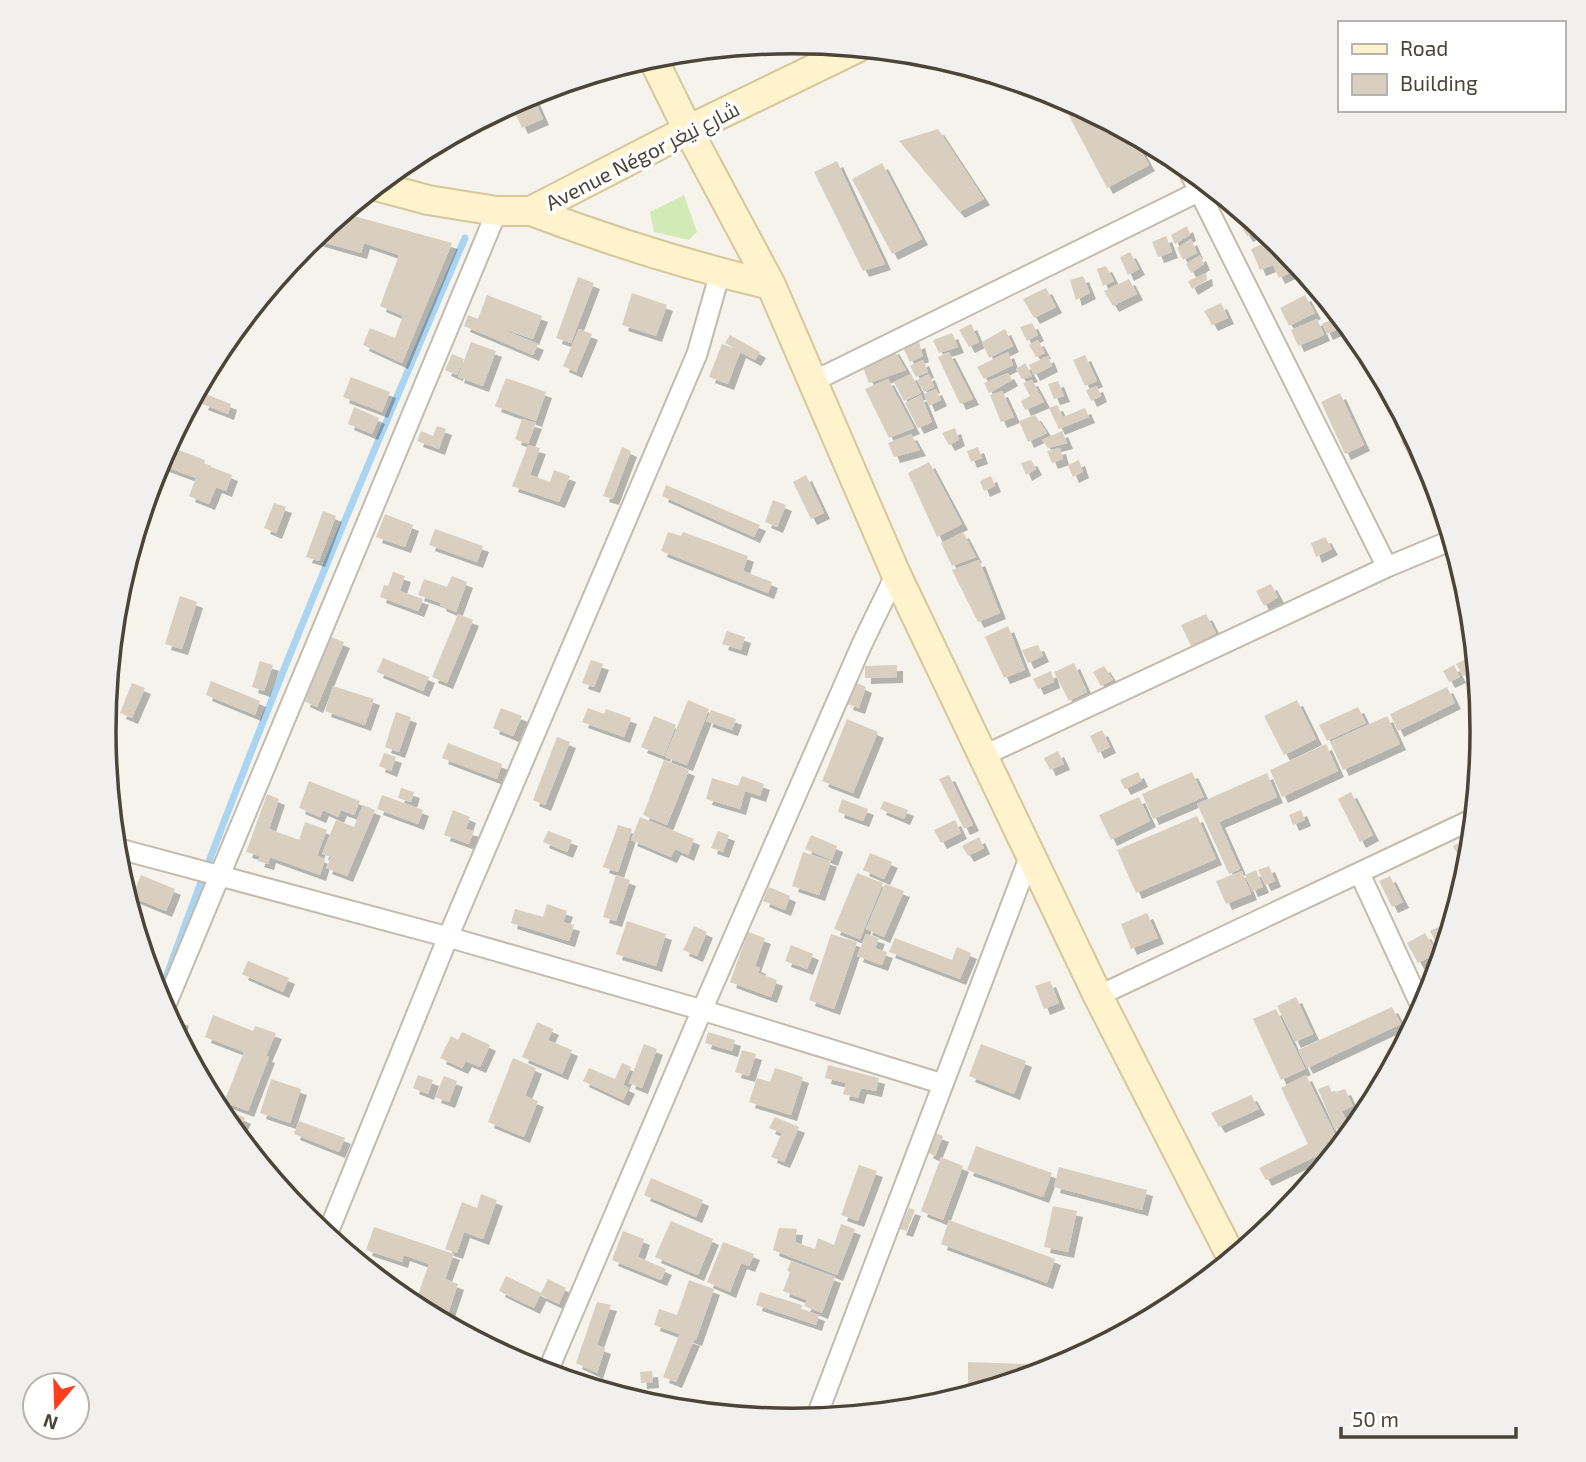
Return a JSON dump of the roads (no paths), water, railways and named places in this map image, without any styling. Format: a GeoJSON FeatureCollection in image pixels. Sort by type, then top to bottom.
{"type":"FeatureCollection","features":[{"type":"Feature","properties":{"kind":"street","name":"Avenue Négor شارع نيغر"},"geometry":{"type":"LineString","coordinates":[[388,189],[428,200],[497,211],[531,211],[688,130],[841,56]]}},
{"type":"Feature","properties":{"kind":"street"},"geometry":{"type":"LineString","coordinates":[[657,68],[771,285],[896,573],[1098,996],[1228,1249]]}},
{"type":"Feature","properties":{"kind":"street"},"geometry":{"type":"LineString","coordinates":[[813,382],[1201,191]]}},
{"type":"Feature","properties":{"kind":"street"},"geometry":{"type":"LineString","coordinates":[[1209,197],[1387,567]]}},
{"type":"Feature","properties":{"kind":"street"},"geometry":{"type":"LineString","coordinates":[[170,994],[497,211]]}},
{"type":"Feature","properties":{"kind":"street"},"geometry":{"type":"LineString","coordinates":[[531,211],[595,235],[720,273],[771,285]]}},
{"type":"Feature","properties":{"kind":"street"},"geometry":{"type":"LineString","coordinates":[[331,1225],[448,937],[697,354],[720,273]]}},
{"type":"Feature","properties":{"kind":"street"},"geometry":{"type":"LineString","coordinates":[[985,755],[1443,543]]}},
{"type":"Feature","properties":{"kind":"street"},"geometry":{"type":"LineString","coordinates":[[551,1363],[702,1010],[862,644],[896,573]]}},
{"type":"Feature","properties":{"kind":"street"},"geometry":{"type":"LineString","coordinates":[[1098,996],[1463,824]]}},
{"type":"Feature","properties":{"kind":"street"},"geometry":{"type":"LineString","coordinates":[[127,851],[448,937],[702,1010],[943,1084]]}},
{"type":"Feature","properties":{"kind":"street"},"geometry":{"type":"LineString","coordinates":[[820,1407],[1031,853]]}},
{"type":"Feature","properties":{"kind":"street"},"geometry":{"type":"LineString","coordinates":[[1360,874],[1416,995]]}},
{"type":"Feature","properties":{"kind":"waterway"},"geometry":{"type":"LineString","coordinates":[[165,981],[230,805],[306,615],[465,238]]}}]}
